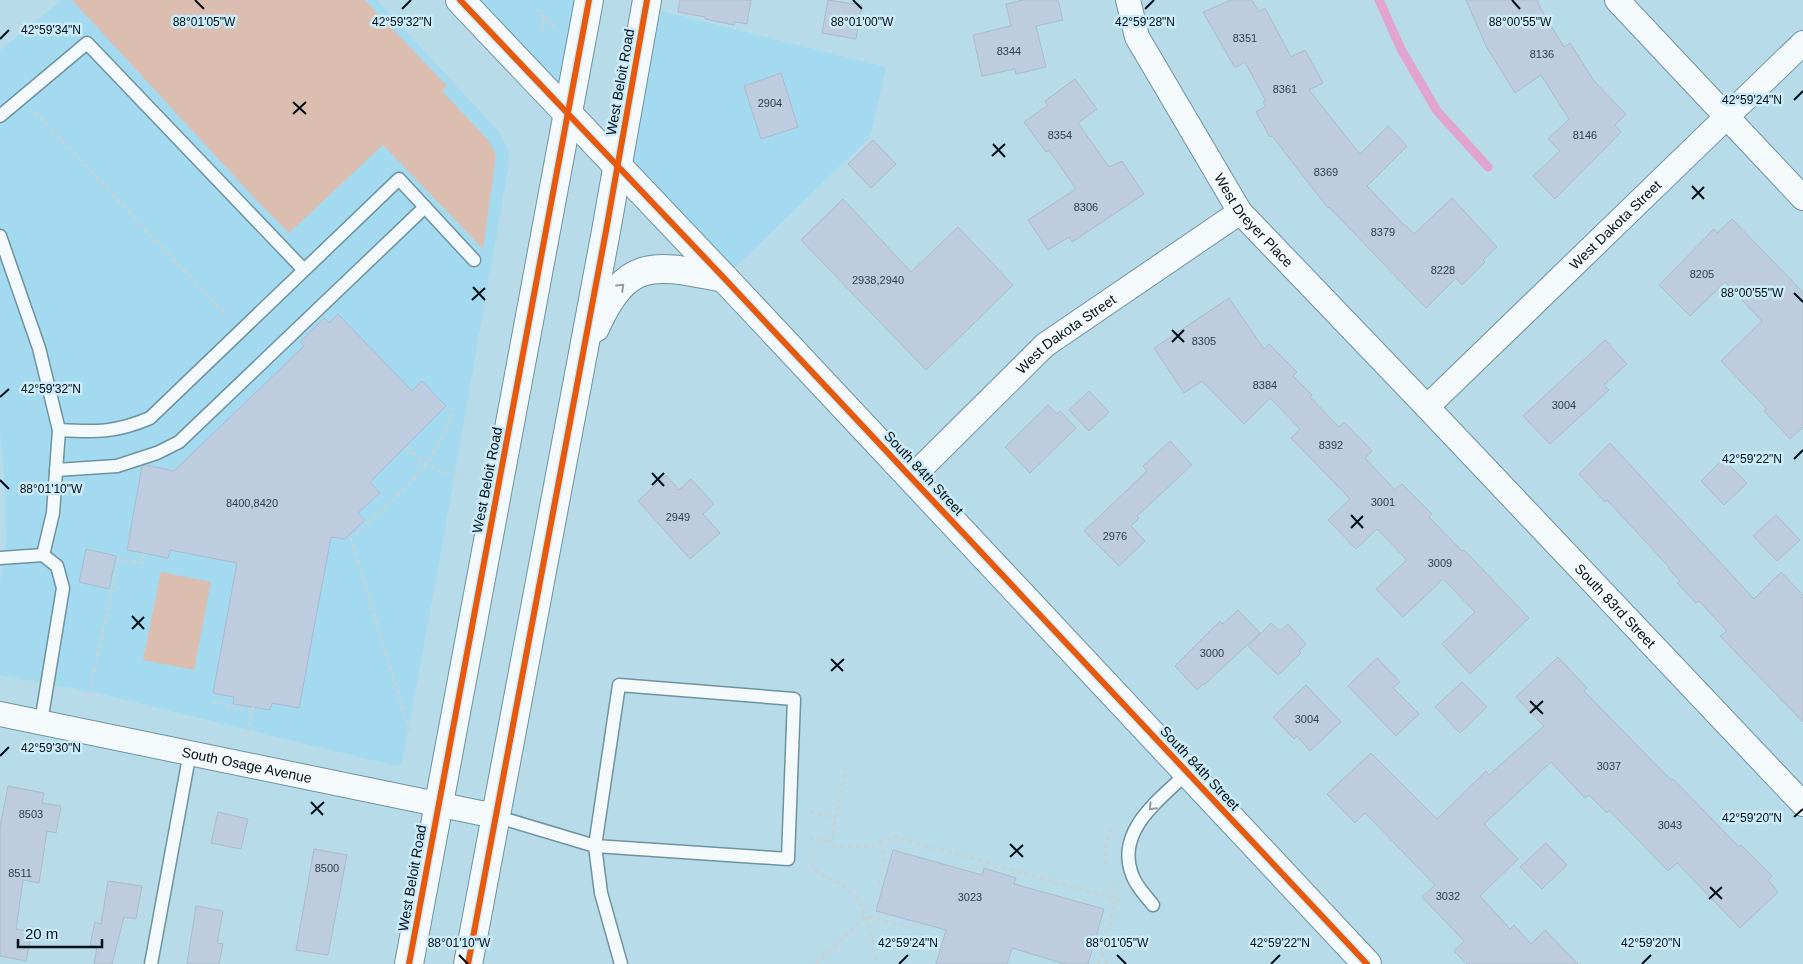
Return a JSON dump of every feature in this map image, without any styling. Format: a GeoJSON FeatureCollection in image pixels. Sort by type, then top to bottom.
{"type":"FeatureCollection","features":[{"type":"Feature","properties":{"kind":"main road","name":"South 84th Street"},"geometry":{"type":"LineString","coordinates":[[460,0],[618,165],[1367,964]]}},
{"type":"Feature","properties":{"kind":"main road","name":"West Beloit Road"},"geometry":{"type":"LineString","coordinates":[[409,964],[589,0]]}},
{"type":"Feature","properties":{"kind":"main road","name":"West Beloit Road"},"geometry":{"type":"LineString","coordinates":[[468,964],[618,165],[647,0]]}},
{"type":"Feature","properties":{"kind":"main road"},"geometry":{"type":"LineString","coordinates":[[581,359],[604,309],[614,293],[636,274],[642,271],[673,269],[724,278]]}},
{"type":"Feature","properties":{"kind":"street","name":"West Dreyer Place"},"geometry":{"type":"LineString","coordinates":[[1128,0],[1138,37],[1240,212],[1428,407]]}},
{"type":"Feature","properties":{"kind":"street"},"geometry":{"type":"LineString","coordinates":[[1617,0],[1803,198]]}},
{"type":"Feature","properties":{"kind":"street","name":"West Dakota Street"},"geometry":{"type":"LineString","coordinates":[[1428,407],[1803,43]]}},
{"type":"Feature","properties":{"kind":"street","name":"West Dakota Street"},"geometry":{"type":"LineString","coordinates":[[911,478],[1045,344],[1240,212]]}},
{"type":"Feature","properties":{"kind":"street","name":"South 83rd Street"},"geometry":{"type":"LineString","coordinates":[[1428,407],[1803,804]]}},
{"type":"Feature","properties":{"kind":"street","name":"South Osage Avenue"},"geometry":{"type":"LineString","coordinates":[[0,714],[495,816]]}},
{"type":"Feature","properties":{"kind":"lane"},"geometry":{"type":"LineString","coordinates":[[0,116],[87,43],[304,270]]}},
{"type":"Feature","properties":{"kind":"lane"},"geometry":{"type":"LineString","coordinates":[[59,430],[98,432],[129,427],[150,418],[399,179],[474,260]]}},
{"type":"Feature","properties":{"kind":"lane"},"geometry":{"type":"LineString","coordinates":[[56,470],[117,466],[157,454],[179,442],[425,207]]}},
{"type":"Feature","properties":{"kind":"lane"},"geometry":{"type":"LineString","coordinates":[[0,236],[39,348],[59,430],[53,512],[43,555]]}},
{"type":"Feature","properties":{"kind":"lane"},"geometry":{"type":"LineString","coordinates":[[0,558],[43,555],[56,566],[63,588],[41,722]]}},
{"type":"Feature","properties":{"kind":"lane"},"geometry":{"type":"LineString","coordinates":[[495,816],[595,846],[788,859],[794,699],[619,685],[595,846],[601,893],[621,964]]}},
{"type":"Feature","properties":{"kind":"lane"},"geometry":{"type":"LineString","coordinates":[[151,964],[190,752]]}},
{"type":"Feature","properties":{"kind":"lane"},"geometry":{"type":"LineString","coordinates":[[1153,905],[1133,878],[1127,853],[1134,829],[1149,810],[1187,773]]}},
{"type":"Feature","properties":{"kind":"path"},"geometry":{"type":"LineString","coordinates":[[537,9],[554,26]]}},
{"type":"Feature","properties":{"kind":"path"},"geometry":{"type":"LineString","coordinates":[[540,33],[545,18]]}},
{"type":"Feature","properties":{"kind":"path"},"geometry":{"type":"LineString","coordinates":[[22,98],[240,330]]}},
{"type":"Feature","properties":{"kind":"path"},"geometry":{"type":"LineString","coordinates":[[410,732],[351,538],[411,483],[426,464],[449,423],[453,407]]}},
{"type":"Feature","properties":{"kind":"path"},"geometry":{"type":"LineString","coordinates":[[406,447],[440,473],[458,476]]}},
{"type":"Feature","properties":{"kind":"path"},"geometry":{"type":"LineString","coordinates":[[89,695],[119,559],[142,563],[144,553]]}},
{"type":"Feature","properties":{"kind":"path"},"geometry":{"type":"LineString","coordinates":[[213,702],[229,704],[229,708],[252,712]]}},
{"type":"Feature","properties":{"kind":"path"},"geometry":{"type":"LineString","coordinates":[[248,734],[253,707]]}},
{"type":"Feature","properties":{"kind":"path"},"geometry":{"type":"LineString","coordinates":[[846,767],[831,842],[835,847],[870,847],[893,836],[1116,900]]}},
{"type":"Feature","properties":{"kind":"path"},"geometry":{"type":"LineString","coordinates":[[790,808],[836,818]]}},
{"type":"Feature","properties":{"kind":"path"},"geometry":{"type":"LineString","coordinates":[[880,842],[885,859],[879,883],[883,884]]}},
{"type":"Feature","properties":{"kind":"path"},"geometry":{"type":"LineString","coordinates":[[811,855],[813,869],[845,888],[858,899],[866,916],[876,964]]}},
{"type":"Feature","properties":{"kind":"path"},"geometry":{"type":"LineString","coordinates":[[866,916],[913,928],[915,922]]}},
{"type":"Feature","properties":{"kind":"path"},"geometry":{"type":"LineString","coordinates":[[816,964],[866,916]]}},
{"type":"Feature","properties":{"kind":"path"},"geometry":{"type":"LineString","coordinates":[[1098,964],[1102,952]]}},
{"type":"Feature","properties":{"kind":"shaded area"},"geometry":{"type":"Polygon","coordinates":[[[62,0],[377,0],[499,132],[509,151],[508,169],[443,541],[402,763],[397,766],[97,693],[0,675],[0,584],[6,539],[5,486],[0,433],[0,50],[62,0]]]}},
{"type":"Feature","properties":{"kind":"shaded area"},"geometry":{"type":"Polygon","coordinates":[[[72,0],[365,0],[447,86],[442,91],[489,141],[496,155],[483,249],[383,145],[289,233],[258,202],[72,0]]]}},
{"type":"Feature","properties":{"kind":"shaded area"},"geometry":{"type":"Polygon","coordinates":[[[460,0],[589,0],[569,114],[460,0]]]}},
{"type":"Feature","properties":{"kind":"shaded area"},"geometry":{"type":"Polygon","coordinates":[[[646,7],[886,67],[870,137],[724,278],[618,165],[646,7]]]}},
{"type":"Feature","properties":{"kind":"shaded area"},"geometry":{"type":"Polygon","coordinates":[[[161,572],[211,582],[194,670],[143,660],[161,572]]]}},
{"type":"Feature","properties":{"kind":"building"},"geometry":{"type":"Polygon","coordinates":[[[680,0],[751,0],[747,24],[735,22],[734,25],[678,12],[680,0]]]}},
{"type":"Feature","properties":{"kind":"building"},"geometry":{"type":"Polygon","coordinates":[[[828,0],[862,5],[856,39],[822,33],[828,0]]]}},
{"type":"Feature","properties":{"kind":"building"},"geometry":{"type":"Polygon","coordinates":[[[1023,0],[1058,0],[1063,20],[1036,26],[1046,67],[1016,74],[1015,69],[982,76],[973,35],[1011,26],[1006,4],[1023,0]]]}},
{"type":"Feature","properties":{"kind":"building"},"geometry":{"type":"Polygon","coordinates":[[[1231,0],[1252,0],[1259,12],[1265,8],[1291,57],[1305,50],[1323,83],[1309,90],[1360,154],[1388,126],[1407,146],[1367,186],[1404,225],[1414,234],[1452,198],[1497,247],[1462,285],[1456,278],[1426,308],[1328,208],[1272,136],[1270,137],[1256,112],[1266,106],[1263,102],[1266,101],[1245,62],[1235,68],[1203,12],[1231,0]]]}},
{"type":"Feature","properties":{"kind":"building"},"geometry":{"type":"Polygon","coordinates":[[[1466,0],[1537,0],[1564,47],[1570,43],[1594,81],[1626,114],[1615,125],[1621,132],[1555,199],[1533,176],[1560,151],[1548,139],[1569,119],[1541,75],[1515,93],[1486,46],[1466,0]]]}},
{"type":"Feature","properties":{"kind":"building"},"geometry":{"type":"Polygon","coordinates":[[[781,73],[798,127],[761,139],[744,86],[781,73]]]}},
{"type":"Feature","properties":{"kind":"building"},"geometry":{"type":"Polygon","coordinates":[[[1075,79],[1097,109],[1078,123],[1109,167],[1122,161],[1144,194],[1072,242],[1069,237],[1048,250],[1028,220],[1076,189],[1049,150],[1046,152],[1024,122],[1048,105],[1045,101],[1075,79]]]}},
{"type":"Feature","properties":{"kind":"building"},"geometry":{"type":"Polygon","coordinates":[[[873,140],[896,164],[871,188],[848,164],[873,140]]]}},
{"type":"Feature","properties":{"kind":"building"},"geometry":{"type":"Polygon","coordinates":[[[843,199],[911,272],[958,227],[1013,285],[926,370],[801,240],[843,199]]]}},
{"type":"Feature","properties":{"kind":"building"},"geometry":{"type":"Polygon","coordinates":[[[1732,219],[1803,292],[1803,427],[1790,439],[1764,411],[1767,409],[1721,361],[1762,321],[1725,282],[1690,316],[1659,285],[1714,229],[1717,233],[1732,219]]]}},
{"type":"Feature","properties":{"kind":"building"},"geometry":{"type":"Polygon","coordinates":[[[1229,298],[1264,349],[1269,344],[1297,372],[1293,376],[1312,395],[1310,397],[1339,427],[1344,422],[1372,451],[1365,458],[1395,490],[1402,484],[1432,514],[1429,517],[1462,551],[1464,550],[1529,618],[1470,674],[1442,644],[1475,612],[1443,579],[1403,617],[1376,589],[1407,560],[1377,529],[1356,549],[1328,520],[1350,499],[1291,438],[1300,429],[1270,398],[1244,424],[1202,381],[1184,393],[1154,348],[1229,298]]]}},
{"type":"Feature","properties":{"kind":"building"},"geometry":{"type":"Polygon","coordinates":[[[338,314],[412,391],[422,381],[446,406],[370,482],[380,493],[358,513],[365,520],[345,539],[331,537],[299,708],[272,703],[270,710],[233,704],[234,697],[213,693],[237,563],[170,550],[168,558],[127,550],[142,466],[146,465],[174,471],[304,346],[300,342],[324,318],[329,323],[338,314]]]}},
{"type":"Feature","properties":{"kind":"building"},"geometry":{"type":"Polygon","coordinates":[[[1605,340],[1627,364],[1604,385],[1609,390],[1550,444],[1523,416],[1605,340]]]}},
{"type":"Feature","properties":{"kind":"building"},"geometry":{"type":"Polygon","coordinates":[[[1089,391],[1109,412],[1089,431],[1069,410],[1089,391]]]}},
{"type":"Feature","properties":{"kind":"building"},"geometry":{"type":"Polygon","coordinates":[[[1048,405],[1057,414],[1060,411],[1076,428],[1030,473],[1005,447],[1048,405]]]}},
{"type":"Feature","properties":{"kind":"building"},"geometry":{"type":"Polygon","coordinates":[[[1170,441],[1192,465],[1137,516],[1139,518],[1131,526],[1145,541],[1119,566],[1084,531],[1147,471],[1143,466],[1170,441]]]}},
{"type":"Feature","properties":{"kind":"building"},"geometry":{"type":"Polygon","coordinates":[[[1610,443],[1754,599],[1781,572],[1803,595],[1803,722],[1720,636],[1727,631],[1699,601],[1696,603],[1677,583],[1680,581],[1669,567],[1607,500],[1605,502],[1579,474],[1610,443]]]}},
{"type":"Feature","properties":{"kind":"building"},"geometry":{"type":"Polygon","coordinates":[[[1723,459],[1747,483],[1724,505],[1701,481],[1723,459]]]}},
{"type":"Feature","properties":{"kind":"building"},"geometry":{"type":"Polygon","coordinates":[[[666,475],[679,490],[691,479],[714,504],[703,514],[720,533],[690,559],[638,501],[666,475]]]}},
{"type":"Feature","properties":{"kind":"building"},"geometry":{"type":"Polygon","coordinates":[[[1776,515],[1800,540],[1777,561],[1753,536],[1776,515]]]}},
{"type":"Feature","properties":{"kind":"building"},"geometry":{"type":"Polygon","coordinates":[[[86,549],[116,556],[109,589],[79,582],[86,549]]]}},
{"type":"Feature","properties":{"kind":"building"},"geometry":{"type":"Polygon","coordinates":[[[1238,610],[1260,633],[1197,690],[1175,666],[1220,621],[1223,624],[1238,610]]]}},
{"type":"Feature","properties":{"kind":"building"},"geometry":{"type":"Polygon","coordinates":[[[1271,623],[1280,631],[1288,624],[1306,644],[1299,651],[1301,653],[1278,675],[1248,646],[1271,623]]]}},
{"type":"Feature","properties":{"kind":"building"},"geometry":{"type":"Polygon","coordinates":[[[1558,657],[1587,688],[1584,691],[1739,847],[1741,845],[1772,876],[1768,880],[1778,892],[1740,928],[1677,863],[1668,871],[1609,810],[1607,813],[1589,795],[1585,798],[1551,762],[1484,824],[1518,859],[1480,896],[1510,929],[1514,925],[1531,944],[1545,930],[1578,964],[1467,964],[1454,951],[1464,941],[1422,897],[1435,885],[1365,813],[1355,823],[1327,794],[1371,753],[1437,819],[1486,771],[1489,775],[1544,726],[1516,697],[1558,657]]]}},
{"type":"Feature","properties":{"kind":"building"},"geometry":{"type":"Polygon","coordinates":[[[1377,658],[1400,682],[1393,688],[1419,714],[1396,736],[1348,686],[1377,658]]]}},
{"type":"Feature","properties":{"kind":"building"},"geometry":{"type":"Polygon","coordinates":[[[1462,682],[1487,707],[1460,733],[1435,707],[1462,682]]]}},
{"type":"Feature","properties":{"kind":"building"},"geometry":{"type":"Polygon","coordinates":[[[1306,685],[1341,722],[1310,751],[1297,736],[1294,739],[1273,717],[1306,685]]]}},
{"type":"Feature","properties":{"kind":"building"},"geometry":{"type":"Polygon","coordinates":[[[8,786],[44,793],[42,803],[61,806],[56,833],[47,831],[39,883],[23,880],[16,929],[32,932],[26,961],[0,956],[0,827],[8,786]]]}},
{"type":"Feature","properties":{"kind":"building"},"geometry":{"type":"Polygon","coordinates":[[[218,812],[248,819],[241,849],[211,843],[218,812]]]}},
{"type":"Feature","properties":{"kind":"building"},"geometry":{"type":"Polygon","coordinates":[[[1546,843],[1567,865],[1542,889],[1520,867],[1546,843]]]}},
{"type":"Feature","properties":{"kind":"building"},"geometry":{"type":"Polygon","coordinates":[[[314,849],[347,855],[328,955],[296,950],[314,849]]]}},
{"type":"Feature","properties":{"kind":"building"},"geometry":{"type":"Polygon","coordinates":[[[893,850],[982,875],[984,868],[1016,878],[1014,884],[1104,909],[1088,964],[1065,964],[1012,948],[1007,964],[936,964],[946,930],[876,911],[893,850]]]}},
{"type":"Feature","properties":{"kind":"building"},"geometry":{"type":"Polygon","coordinates":[[[108,881],[142,886],[136,919],[124,917],[112,964],[94,964],[97,947],[90,945],[95,922],[101,924],[108,881]]]}},
{"type":"Feature","properties":{"kind":"building"},"geometry":{"type":"Polygon","coordinates":[[[196,906],[223,911],[217,943],[223,944],[219,964],[187,964],[196,906]]]}},
{"type":"Feature","properties":{"kind":"waterway"},"geometry":{"type":"LineString","coordinates":[[1379,0],[1401,49],[1437,111],[1488,167]]}},
{"type":"Feature","properties":{"kind":"cycle path"},"geometry":{"type":"LineString","coordinates":[[460,0],[724,278],[1367,964]]}},
{"type":"Feature","properties":{"kind":"cycle path"},"geometry":{"type":"LineString","coordinates":[[409,964],[589,0]]}},
{"type":"Feature","properties":{"kind":"cycle path"},"geometry":{"type":"LineString","coordinates":[[468,964],[606,231],[647,0]]}}]}
